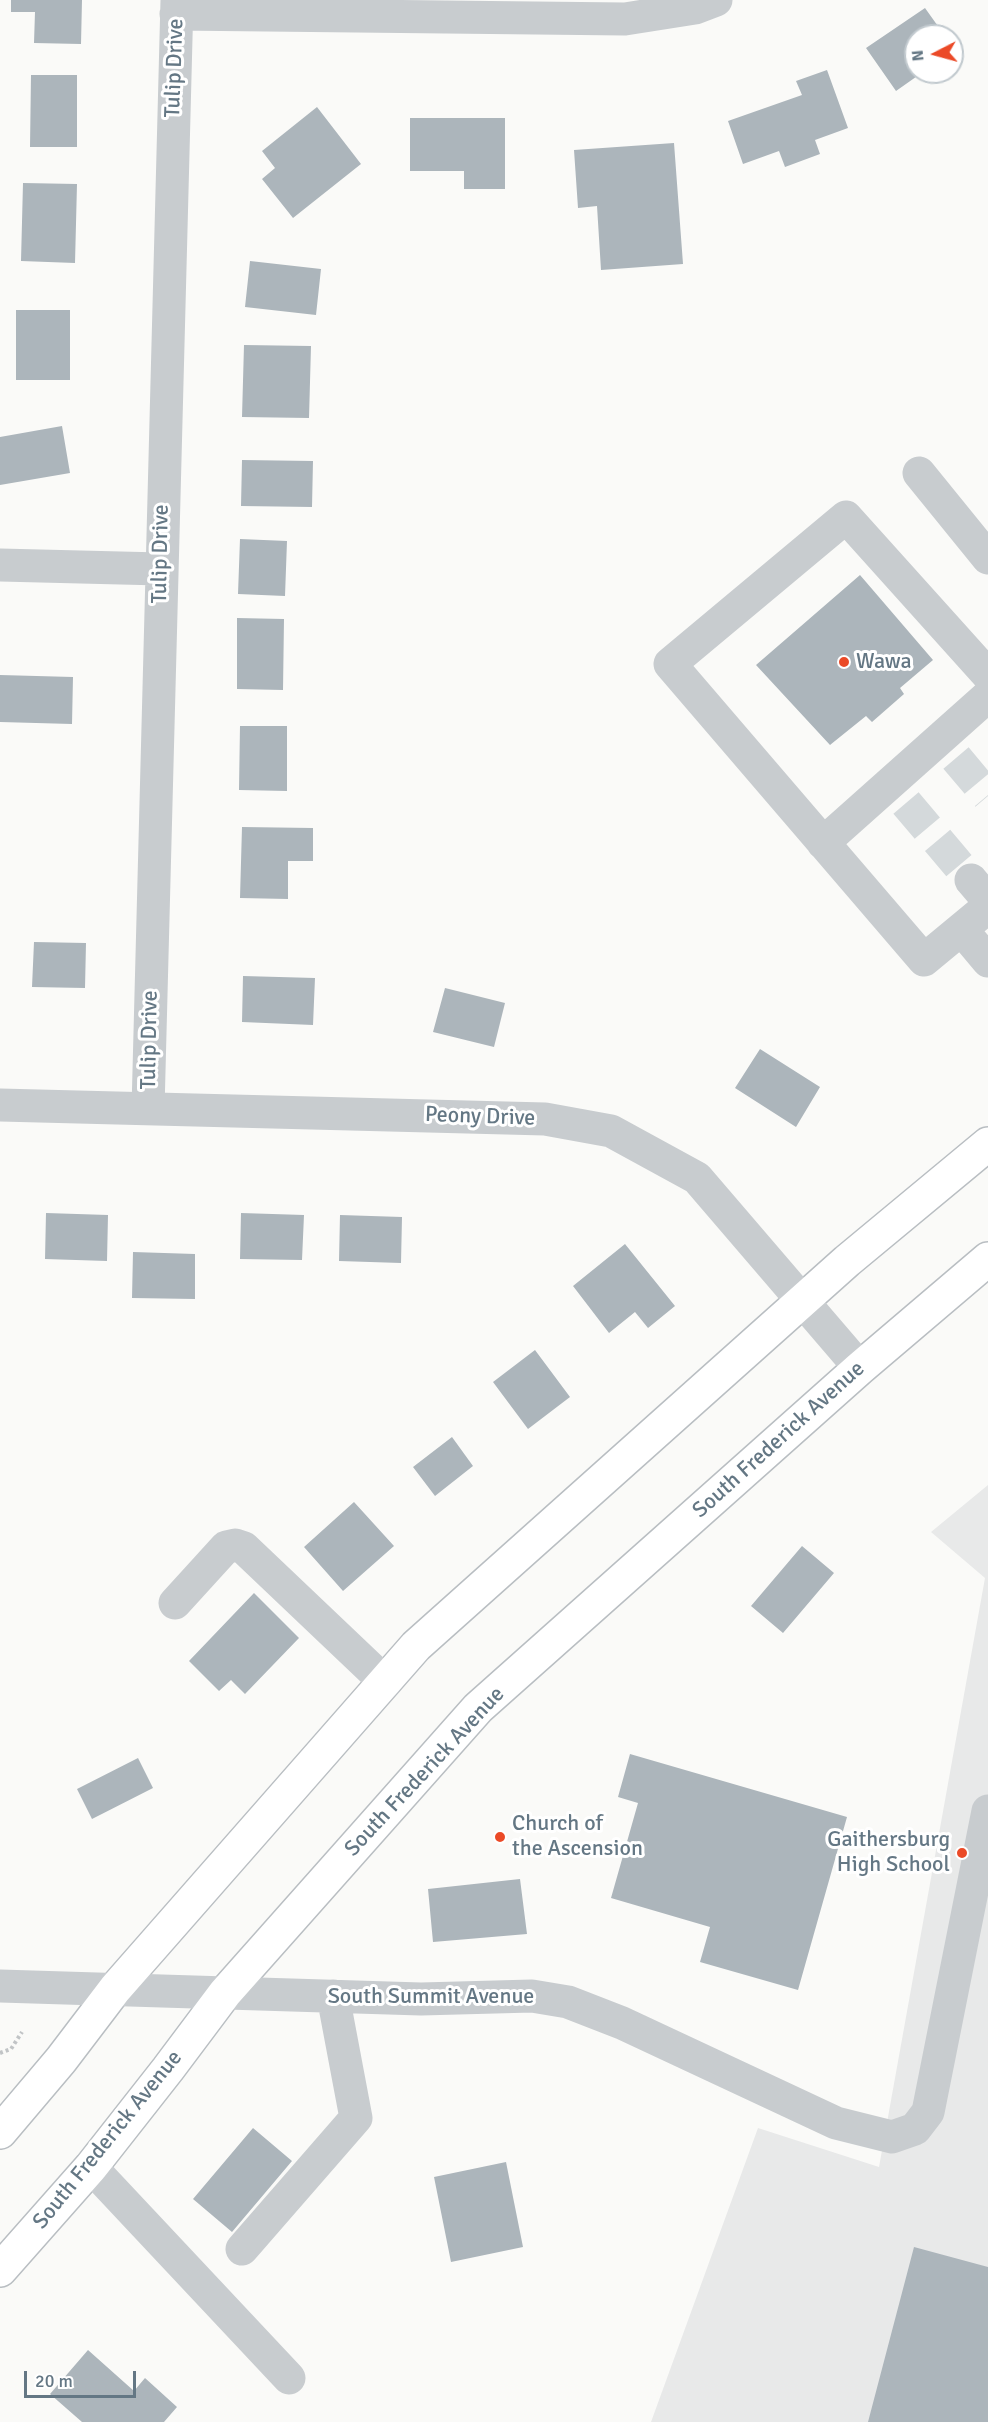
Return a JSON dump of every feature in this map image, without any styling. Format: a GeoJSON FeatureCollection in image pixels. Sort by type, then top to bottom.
{"type":"FeatureCollection","features":[{"type":"Feature","properties":{"kind":"main road"},"geometry":{"type":"LineString","coordinates":[[0,2132],[61,2060],[114,1989],[416,1646],[802,1301],[988,1144]]}},
{"type":"Feature","properties":{"kind":"main road","name":"South Frederick Avenue"},"geometry":{"type":"LineString","coordinates":[[0,2270],[91,2167],[225,1993],[478,1708],[860,1368],[988,1258]]}},
{"type":"Feature","properties":{"kind":"street"},"geometry":{"type":"LineString","coordinates":[[176,7],[625,19],[695,8],[716,0]]}},
{"type":"Feature","properties":{"kind":"street","name":"Tulip Drive"},"geometry":{"type":"LineString","coordinates":[[148,1109],[176,7]]}},
{"type":"Feature","properties":{"kind":"street"},"geometry":{"type":"LineString","coordinates":[[919,473],[988,558]]}},
{"type":"Feature","properties":{"kind":"street"},"geometry":{"type":"LineString","coordinates":[[982,896],[962,930],[924,960],[670,664],[846,517],[988,675]]}},
{"type":"Feature","properties":{"kind":"street"},"geometry":{"type":"LineString","coordinates":[[0,565],[161,569]]}},
{"type":"Feature","properties":{"kind":"street"},"geometry":{"type":"LineString","coordinates":[[823,843],[898,793],[948,749],[988,696]]}},
{"type":"Feature","properties":{"kind":"street"},"geometry":{"type":"LineString","coordinates":[[962,930],[988,961]]}},
{"type":"Feature","properties":{"kind":"street","name":"Peony Drive"},"geometry":{"type":"LineString","coordinates":[[0,1105],[545,1119],[610,1131],[697,1178],[860,1368]]}},
{"type":"Feature","properties":{"kind":"street"},"geometry":{"type":"LineString","coordinates":[[175,1603],[226,1547],[235,1545],[244,1548],[385,1682]]}},
{"type":"Feature","properties":{"kind":"street","name":"South Summit Avenue"},"geometry":{"type":"LineString","coordinates":[[0,1986],[421,1999],[532,1996],[568,2002],[622,2023],[836,2123],[892,2137],[915,2129],[928,2112],[988,1811]]}},
{"type":"Feature","properties":{"kind":"street"},"geometry":{"type":"LineString","coordinates":[[242,2250],[356,2118],[333,1996]]}},
{"type":"Feature","properties":{"kind":"street"},"geometry":{"type":"LineString","coordinates":[[91,2167],[289,2378]]}},
{"type":"Feature","properties":{"kind":"path"},"geometry":{"type":"LineString","coordinates":[[0,2053],[11,2049],[22,2032]]}},
{"type":"Feature","properties":{"kind":"shaded area","name":"Gaithersburg High School"},"geometry":{"type":"Polygon","coordinates":[[[988,1485],[988,2422],[651,2422],[758,2128],[879,2167],[985,1578],[931,1532],[988,1485]]]}},
{"type":"Feature","properties":{"kind":"building"},"geometry":{"type":"Polygon","coordinates":[[[11,0],[82,0],[81,44],[34,43],[35,12],[11,12],[11,0]]]}},
{"type":"Feature","properties":{"kind":"building"},"geometry":{"type":"Polygon","coordinates":[[[925,8],[936,24],[904,24],[904,84],[906,84],[896,91],[866,48],[925,8]]]}},
{"type":"Feature","properties":{"kind":"building"},"geometry":{"type":"Polygon","coordinates":[[[827,70],[848,128],[815,140],[820,154],[785,167],[779,151],[743,164],[728,121],[802,95],[796,81],[827,70]]]}},
{"type":"Feature","properties":{"kind":"building"},"geometry":{"type":"Polygon","coordinates":[[[31,75],[77,75],[77,147],[30,147],[31,75]]]}},
{"type":"Feature","properties":{"kind":"building"},"geometry":{"type":"Polygon","coordinates":[[[317,107],[361,164],[293,218],[262,179],[275,168],[262,151],[317,107]]]}},
{"type":"Feature","properties":{"kind":"building"},"geometry":{"type":"Polygon","coordinates":[[[410,118],[505,118],[505,189],[464,189],[464,171],[410,171],[410,118]]]}},
{"type":"Feature","properties":{"kind":"building"},"geometry":{"type":"Polygon","coordinates":[[[674,143],[683,264],[601,270],[597,206],[578,208],[574,150],[674,143]]]}},
{"type":"Feature","properties":{"kind":"building"},"geometry":{"type":"Polygon","coordinates":[[[23,183],[77,184],[75,263],[21,261],[23,183]]]}},
{"type":"Feature","properties":{"kind":"building"},"geometry":{"type":"Polygon","coordinates":[[[250,261],[321,269],[316,315],[245,307],[250,261]]]}},
{"type":"Feature","properties":{"kind":"building"},"geometry":{"type":"Polygon","coordinates":[[[16,310],[70,310],[70,380],[16,380],[16,310]]]}},
{"type":"Feature","properties":{"kind":"building"},"geometry":{"type":"Polygon","coordinates":[[[244,345],[311,346],[309,418],[242,417],[244,345]]]}},
{"type":"Feature","properties":{"kind":"building"},"geometry":{"type":"Polygon","coordinates":[[[62,426],[70,473],[0,485],[0,437],[62,426]]]}},
{"type":"Feature","properties":{"kind":"building"},"geometry":{"type":"Polygon","coordinates":[[[242,460],[313,461],[312,507],[241,506],[242,460]]]}},
{"type":"Feature","properties":{"kind":"building"},"geometry":{"type":"Polygon","coordinates":[[[240,539],[287,541],[285,596],[238,594],[240,539]]]}},
{"type":"Feature","properties":{"kind":"building","name":"Wawa"},"geometry":{"type":"Polygon","coordinates":[[[860,575],[933,660],[900,688],[904,694],[872,722],[866,716],[830,745],[756,665],[860,575]]]}},
{"type":"Feature","properties":{"kind":"building"},"geometry":{"type":"Polygon","coordinates":[[[237,618],[284,619],[283,690],[237,689],[237,618]]]}},
{"type":"Feature","properties":{"kind":"building"},"geometry":{"type":"Polygon","coordinates":[[[0,675],[73,677],[72,724],[0,722],[0,675]]]}},
{"type":"Feature","properties":{"kind":"building"},"geometry":{"type":"Polygon","coordinates":[[[240,726],[287,726],[287,791],[239,790],[240,726]]]}},
{"type":"Feature","properties":{"kind":"building"},"geometry":{"type":"Polygon","coordinates":[[[242,827],[313,828],[313,861],[288,861],[288,899],[240,898],[242,827]]]}},
{"type":"Feature","properties":{"kind":"building"},"geometry":{"type":"Polygon","coordinates":[[[34,942],[86,943],[85,988],[32,987],[34,942]]]}},
{"type":"Feature","properties":{"kind":"building"},"geometry":{"type":"Polygon","coordinates":[[[243,976],[315,978],[313,1025],[242,1022],[243,976]]]}},
{"type":"Feature","properties":{"kind":"building"},"geometry":{"type":"Polygon","coordinates":[[[445,988],[505,1003],[494,1047],[433,1032],[445,988]]]}},
{"type":"Feature","properties":{"kind":"building"},"geometry":{"type":"Polygon","coordinates":[[[760,1049],[820,1087],[796,1127],[735,1088],[760,1049]]]}},
{"type":"Feature","properties":{"kind":"building"},"geometry":{"type":"Polygon","coordinates":[[[46,1213],[108,1215],[107,1261],[45,1259],[46,1213]]]}},
{"type":"Feature","properties":{"kind":"building"},"geometry":{"type":"Polygon","coordinates":[[[241,1213],[304,1215],[302,1260],[240,1259],[241,1213]]]}},
{"type":"Feature","properties":{"kind":"building"},"geometry":{"type":"Polygon","coordinates":[[[340,1215],[402,1217],[401,1263],[339,1261],[340,1215]]]}},
{"type":"Feature","properties":{"kind":"building"},"geometry":{"type":"Polygon","coordinates":[[[625,1244],[675,1306],[648,1328],[635,1312],[609,1333],[573,1286],[625,1244]]]}},
{"type":"Feature","properties":{"kind":"building"},"geometry":{"type":"Polygon","coordinates":[[[133,1252],[195,1254],[195,1299],[132,1298],[133,1252]]]}},
{"type":"Feature","properties":{"kind":"building"},"geometry":{"type":"Polygon","coordinates":[[[535,1350],[570,1397],[528,1429],[493,1382],[535,1350]]]}},
{"type":"Feature","properties":{"kind":"building"},"geometry":{"type":"Polygon","coordinates":[[[452,1437],[473,1466],[435,1496],[413,1467],[452,1437]]]}},
{"type":"Feature","properties":{"kind":"building"},"geometry":{"type":"Polygon","coordinates":[[[354,1502],[394,1546],[343,1591],[304,1547],[354,1502]]]}},
{"type":"Feature","properties":{"kind":"building"},"geometry":{"type":"Polygon","coordinates":[[[802,1546],[834,1573],[783,1633],[751,1606],[802,1546]]]}},
{"type":"Feature","properties":{"kind":"building"},"geometry":{"type":"Polygon","coordinates":[[[254,1593],[299,1638],[245,1694],[231,1680],[219,1691],[189,1661],[254,1593]]]}},
{"type":"Feature","properties":{"kind":"building"},"geometry":{"type":"Polygon","coordinates":[[[630,1754],[847,1817],[798,1990],[700,1962],[710,1927],[611,1898],[638,1803],[618,1797],[630,1754]]]}},
{"type":"Feature","properties":{"kind":"building"},"geometry":{"type":"Polygon","coordinates":[[[138,1758],[153,1788],[92,1819],[77,1789],[138,1758]]]}},
{"type":"Feature","properties":{"kind":"building"},"geometry":{"type":"Polygon","coordinates":[[[520,1879],[527,1934],[433,1942],[428,1889],[520,1879]]]}},
{"type":"Feature","properties":{"kind":"building"},"geometry":{"type":"Polygon","coordinates":[[[253,2128],[292,2161],[232,2232],[193,2199],[253,2128]]]}},
{"type":"Feature","properties":{"kind":"building"},"geometry":{"type":"Polygon","coordinates":[[[506,2162],[523,2247],[451,2262],[434,2177],[506,2162]]]}},
{"type":"Feature","properties":{"kind":"building"},"geometry":{"type":"Polygon","coordinates":[[[914,2247],[988,2267],[988,2422],[868,2422],[914,2247]]]}},
{"type":"Feature","properties":{"kind":"building"},"geometry":{"type":"Polygon","coordinates":[[[88,2350],[134,2391],[145,2378],[177,2407],[164,2422],[82,2422],[50,2394],[88,2350]]]}},
{"type":"Feature","properties":{"kind":"tunnel"},"geometry":{"type":"LineString","coordinates":[[956,758],[988,796]]}},
{"type":"Feature","properties":{"kind":"tunnel"},"geometry":{"type":"LineString","coordinates":[[906,803],[971,880]]}},
{"type":"Feature","properties":{"kind":"place","name":"Wawa"},"geometry":{"type":"Point","coordinates":[844,662]}},
{"type":"Feature","properties":{"kind":"place","name":"Church of the Ascension"},"geometry":{"type":"Point","coordinates":[500,1837]}},
{"type":"Feature","properties":{"kind":"place","name":"Gaithersburg High School"},"geometry":{"type":"Point","coordinates":[962,1853]}}]}
